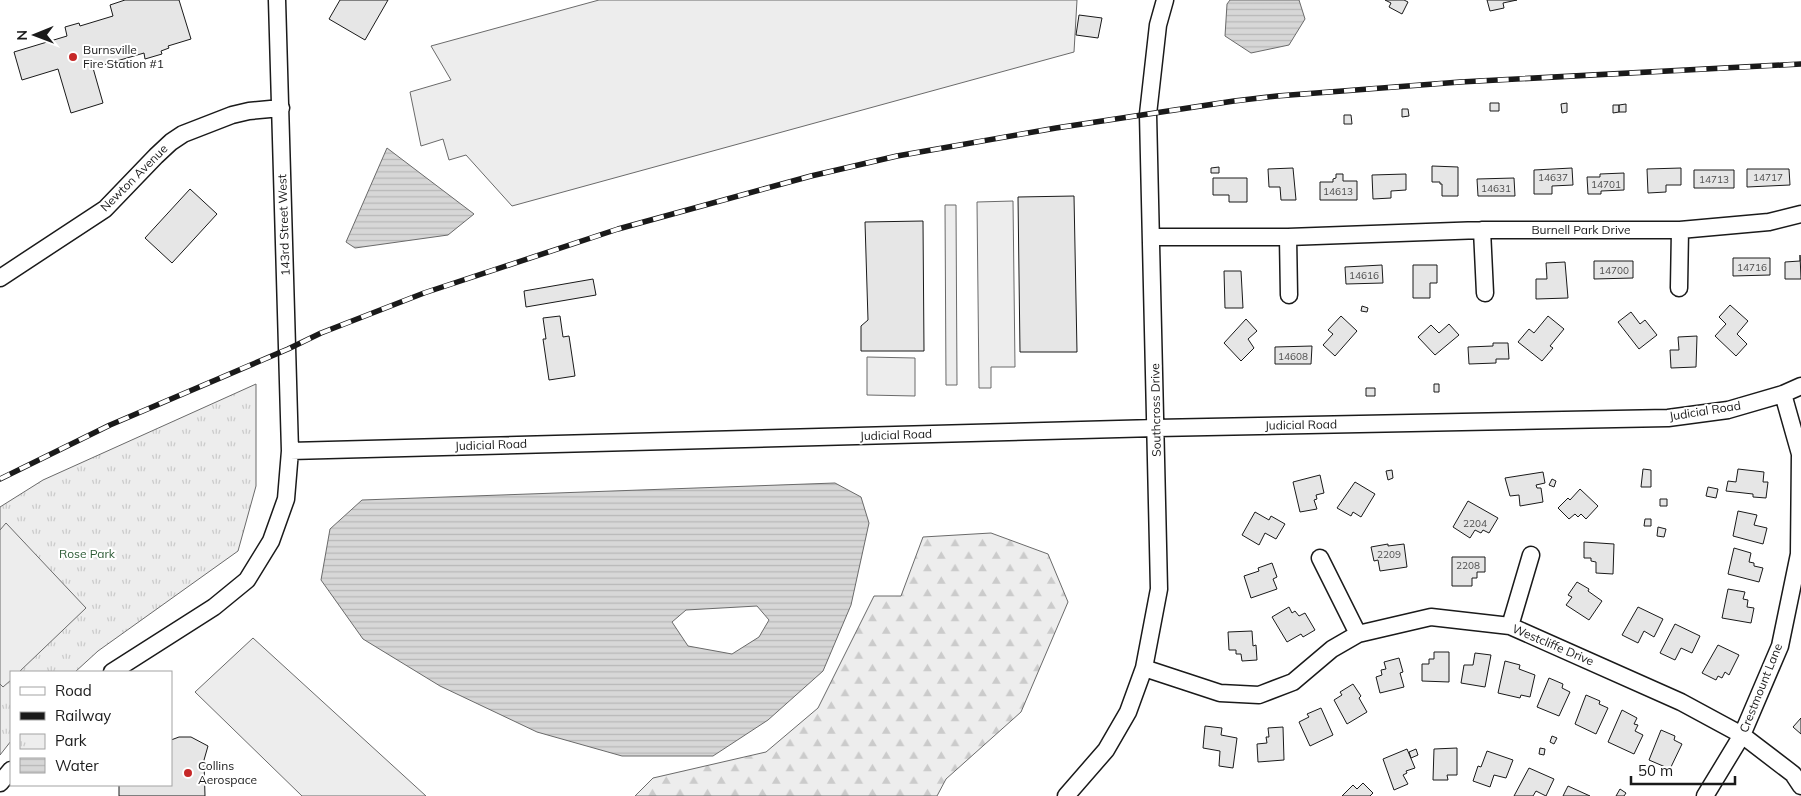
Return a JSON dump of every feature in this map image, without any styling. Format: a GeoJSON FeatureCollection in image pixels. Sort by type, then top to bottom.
{"type":"FeatureCollection","features":[{"type":"Feature","properties":{"kind":"street","name":"143rd Street West"},"geometry":{"type":"LineString","coordinates":[[277,0],[290,451]]}},
{"type":"Feature","properties":{"kind":"street","name":"Southcross Drive"},"geometry":{"type":"LineString","coordinates":[[1066,796],[1106,750],[1128,712],[1144,668],[1159,589],[1148,114],[1158,25],[1165,0]]}},
{"type":"Feature","properties":{"kind":"street","name":"Newton Avenue"},"geometry":{"type":"LineString","coordinates":[[0,278],[105,209],[156,156],[183,134],[232,115],[249,111],[281,108]]}},
{"type":"Feature","properties":{"kind":"street","name":"Burnell Park Drive"},"geometry":{"type":"LineString","coordinates":[[1151,237],[1288,237],[1482,230],[1680,230],[1769,222],[1801,214]]}},
{"type":"Feature","properties":{"kind":"street"},"geometry":{"type":"LineString","coordinates":[[1482,230],[1485,293]]}},
{"type":"Feature","properties":{"kind":"street"},"geometry":{"type":"LineString","coordinates":[[1679,288],[1680,230]]}},
{"type":"Feature","properties":{"kind":"street"},"geometry":{"type":"LineString","coordinates":[[1288,237],[1289,295]]}},
{"type":"Feature","properties":{"kind":"street","name":"Judicial Road"},"geometry":{"type":"LineString","coordinates":[[290,451],[1156,428],[1668,418],[1728,410],[1783,394],[1801,386]]}},
{"type":"Feature","properties":{"kind":"street","name":"Crestmount Lane"},"geometry":{"type":"LineString","coordinates":[[1705,796],[1742,735],[1780,646],[1799,554],[1800,454],[1783,394]]}},
{"type":"Feature","properties":{"kind":"street"},"geometry":{"type":"LineString","coordinates":[[114,671],[214,607],[247,580],[271,541],[286,499],[290,451]]}},
{"type":"Feature","properties":{"kind":"street"},"geometry":{"type":"LineString","coordinates":[[1510,626],[1531,555]]}},
{"type":"Feature","properties":{"kind":"street"},"geometry":{"type":"LineString","coordinates":[[1320,558],[1358,634]]}},
{"type":"Feature","properties":{"kind":"street","name":"Westcliffe Drive"},"geometry":{"type":"LineString","coordinates":[[1144,668],[1220,693],[1259,695],[1293,682],[1332,649],[1358,634],[1431,617],[1510,626],[1681,702],[1742,735],[1793,774],[1801,786]]}},
{"type":"Feature","properties":{"kind":"street"},"geometry":{"type":"LineString","coordinates":[[0,783],[10,771]]}},
{"type":"Feature","properties":{"kind":"green space","name":"Rose Park"},"geometry":{"type":"Polygon","coordinates":[[[256,384],[256,486],[238,551],[98,651],[76,671],[10,671],[10,742],[0,755],[0,507],[43,480],[256,384]]]}},
{"type":"Feature","properties":{"kind":"green space"},"geometry":{"type":"Polygon","coordinates":[[[991,533],[1048,554],[1068,602],[1021,712],[946,779],[937,796],[635,796],[653,778],[766,752],[818,708],[874,596],[901,596],[923,537],[991,533]]]}},
{"type":"Feature","properties":{"kind":"shaded area"},"geometry":{"type":"Polygon","coordinates":[[[599,0],[1077,0],[1074,52],[512,206],[466,155],[449,160],[443,139],[421,146],[410,92],[451,80],[431,46],[599,0]]]}},
{"type":"Feature","properties":{"kind":"shaded area"},"geometry":{"type":"Polygon","coordinates":[[[1013,201],[1015,367],[991,367],[991,388],[979,388],[977,202],[1013,201]]]}},
{"type":"Feature","properties":{"kind":"shaded area"},"geometry":{"type":"Polygon","coordinates":[[[945,205],[956,205],[957,385],[946,385],[945,205]]]}},
{"type":"Feature","properties":{"kind":"shaded area"},"geometry":{"type":"Polygon","coordinates":[[[867,357],[915,358],[915,396],[867,395],[867,357]]]}},
{"type":"Feature","properties":{"kind":"shaded area"},"geometry":{"type":"Polygon","coordinates":[[[6,523],[86,608],[20,671],[10,671],[10,681],[3,687],[0,684],[0,530],[6,523]]]}},
{"type":"Feature","properties":{"kind":"shaded area"},"geometry":{"type":"Polygon","coordinates":[[[253,638],[426,796],[302,796],[195,692],[253,638]]]}},
{"type":"Feature","properties":{"kind":"water"},"geometry":{"type":"Polygon","coordinates":[[[1230,0],[1299,0],[1305,19],[1289,45],[1251,53],[1225,36],[1227,4],[1230,0]]]}},
{"type":"Feature","properties":{"kind":"water"},"geometry":{"type":"Polygon","coordinates":[[[387,148],[474,214],[448,235],[355,248],[346,242],[387,148]]]}},
{"type":"Feature","properties":{"kind":"water"},"geometry":{"type":"Polygon","coordinates":[[[835,483],[861,497],[869,523],[851,605],[823,671],[768,720],[713,756],[622,756],[537,732],[440,686],[363,639],[321,580],[330,529],[362,500],[835,483]],[[757,606],[686,610],[672,622],[688,646],[732,654],[759,637],[769,620],[757,606]]]}},
{"type":"Feature","properties":{"kind":"building","name":"Burnsville Fire Station #1"},"geometry":{"type":"Polygon","coordinates":[[[125,0],[179,0],[191,39],[168,46],[169,48],[161,51],[162,54],[145,59],[144,53],[93,68],[103,103],[71,113],[58,69],[22,80],[14,52],[67,36],[65,27],[79,23],[80,26],[113,16],[110,5],[125,0]]]}},
{"type":"Feature","properties":{"kind":"building"},"geometry":{"type":"Polygon","coordinates":[[[340,0],[388,0],[365,40],[329,19],[340,0]]]}},
{"type":"Feature","properties":{"kind":"building"},"geometry":{"type":"Polygon","coordinates":[[[1385,0],[1404,0],[1408,2],[1402,14],[1389,7],[1391,3],[1385,0]]]}},
{"type":"Feature","properties":{"kind":"building"},"geometry":{"type":"Polygon","coordinates":[[[1487,0],[1517,0],[1503,3],[1504,8],[1490,11],[1487,0]]]}},
{"type":"Feature","properties":{"kind":"building"},"geometry":{"type":"Polygon","coordinates":[[[1079,15],[1102,18],[1098,38],[1076,35],[1079,15]]]}},
{"type":"Feature","properties":{"kind":"building"},"geometry":{"type":"Polygon","coordinates":[[[1490,103],[1499,103],[1499,111],[1490,111],[1490,103]]]}},
{"type":"Feature","properties":{"kind":"building"},"geometry":{"type":"Polygon","coordinates":[[[1567,103],[1567,112],[1562,113],[1561,104],[1567,103]]]}},
{"type":"Feature","properties":{"kind":"building"},"geometry":{"type":"Polygon","coordinates":[[[1626,104],[1626,112],[1619,112],[1619,105],[1626,104]]]}},
{"type":"Feature","properties":{"kind":"building"},"geometry":{"type":"Polygon","coordinates":[[[1613,105],[1619,105],[1619,112],[1613,113],[1613,105]]]}},
{"type":"Feature","properties":{"kind":"building"},"geometry":{"type":"Polygon","coordinates":[[[1402,109],[1408,109],[1409,116],[1402,117],[1402,109]]]}},
{"type":"Feature","properties":{"kind":"building"},"geometry":{"type":"Polygon","coordinates":[[[1344,115],[1351,115],[1352,124],[1344,124],[1344,115]]]}},
{"type":"Feature","properties":{"kind":"building"},"geometry":{"type":"Polygon","coordinates":[[[1432,166],[1458,167],[1458,196],[1442,196],[1442,184],[1440,182],[1432,182],[1432,166]]]}},
{"type":"Feature","properties":{"kind":"building"},"geometry":{"type":"Polygon","coordinates":[[[1219,167],[1219,173],[1211,173],[1211,168],[1219,167]]]}},
{"type":"Feature","properties":{"kind":"building"},"geometry":{"type":"Polygon","coordinates":[[[1293,168],[1296,200],[1281,200],[1280,187],[1269,187],[1268,169],[1293,168]]]}},
{"type":"Feature","properties":{"kind":"building"},"geometry":{"type":"Polygon","coordinates":[[[1572,168],[1573,185],[1552,186],[1552,194],[1534,194],[1534,170],[1572,168]]]}},
{"type":"Feature","properties":{"kind":"building"},"geometry":{"type":"Polygon","coordinates":[[[1681,168],[1681,185],[1666,185],[1666,192],[1648,193],[1647,169],[1681,168]]]}},
{"type":"Feature","properties":{"kind":"building"},"geometry":{"type":"Polygon","coordinates":[[[1747,169],[1789,169],[1790,185],[1747,187],[1747,169]]]}},
{"type":"Feature","properties":{"kind":"building"},"geometry":{"type":"Polygon","coordinates":[[[1694,170],[1734,170],[1734,188],[1694,188],[1694,170]]]}},
{"type":"Feature","properties":{"kind":"building"},"geometry":{"type":"Polygon","coordinates":[[[1624,173],[1624,190],[1601,191],[1601,194],[1588,194],[1587,177],[1600,177],[1600,174],[1624,173]]]}},
{"type":"Feature","properties":{"kind":"building"},"geometry":{"type":"Polygon","coordinates":[[[1336,174],[1343,174],[1343,181],[1357,181],[1357,200],[1320,200],[1320,182],[1333,182],[1336,174]]]}},
{"type":"Feature","properties":{"kind":"building"},"geometry":{"type":"Polygon","coordinates":[[[1406,174],[1406,190],[1391,191],[1391,198],[1373,199],[1372,175],[1406,174]]]}},
{"type":"Feature","properties":{"kind":"building"},"geometry":{"type":"Polygon","coordinates":[[[1213,178],[1247,178],[1247,202],[1229,202],[1229,195],[1213,195],[1213,178]]]}},
{"type":"Feature","properties":{"kind":"building"},"geometry":{"type":"Polygon","coordinates":[[[1514,178],[1515,196],[1478,196],[1477,179],[1514,178]]]}},
{"type":"Feature","properties":{"kind":"building"},"geometry":{"type":"Polygon","coordinates":[[[190,189],[217,214],[172,263],[145,238],[190,189]]]}},
{"type":"Feature","properties":{"kind":"building"},"geometry":{"type":"Polygon","coordinates":[[[1074,196],[1077,352],[1020,352],[1018,197],[1074,196]]]}},
{"type":"Feature","properties":{"kind":"building"},"geometry":{"type":"Polygon","coordinates":[[[923,221],[924,351],[861,351],[861,326],[868,320],[865,222],[923,221]]]}},
{"type":"Feature","properties":{"kind":"building"},"geometry":{"type":"Polygon","coordinates":[[[1800,255],[1801,279],[1785,279],[1785,262],[1800,261],[1800,255]]]}},
{"type":"Feature","properties":{"kind":"building"},"geometry":{"type":"Polygon","coordinates":[[[1733,258],[1770,258],[1770,275],[1733,276],[1733,258]]]}},
{"type":"Feature","properties":{"kind":"building"},"geometry":{"type":"Polygon","coordinates":[[[1594,261],[1633,261],[1633,278],[1594,279],[1594,261]]]}},
{"type":"Feature","properties":{"kind":"building"},"geometry":{"type":"Polygon","coordinates":[[[1565,262],[1568,298],[1536,299],[1536,279],[1547,279],[1546,263],[1565,262]]]}},
{"type":"Feature","properties":{"kind":"building"},"geometry":{"type":"Polygon","coordinates":[[[1382,265],[1383,283],[1346,284],[1345,267],[1382,265]]]}},
{"type":"Feature","properties":{"kind":"building"},"geometry":{"type":"Polygon","coordinates":[[[1413,265],[1437,265],[1437,283],[1430,283],[1430,298],[1413,298],[1413,265]]]}},
{"type":"Feature","properties":{"kind":"building"},"geometry":{"type":"Polygon","coordinates":[[[1224,271],[1241,271],[1243,308],[1225,308],[1224,271]]]}},
{"type":"Feature","properties":{"kind":"building"},"geometry":{"type":"Polygon","coordinates":[[[593,279],[596,295],[526,307],[524,291],[593,279]]]}},
{"type":"Feature","properties":{"kind":"building"},"geometry":{"type":"Polygon","coordinates":[[[1730,305],[1748,321],[1737,334],[1747,344],[1736,356],[1715,336],[1726,324],[1719,317],[1730,305]]]}},
{"type":"Feature","properties":{"kind":"building"},"geometry":{"type":"Polygon","coordinates":[[[1362,306],[1368,308],[1367,312],[1361,311],[1362,306]]]}},
{"type":"Feature","properties":{"kind":"building"},"geometry":{"type":"Polygon","coordinates":[[[1631,312],[1640,324],[1645,320],[1657,335],[1639,349],[1618,322],[1631,312]]]}},
{"type":"Feature","properties":{"kind":"building"},"geometry":{"type":"Polygon","coordinates":[[[560,316],[563,337],[569,336],[575,376],[549,380],[543,339],[546,339],[543,318],[560,316]]]}},
{"type":"Feature","properties":{"kind":"building"},"geometry":{"type":"Polygon","coordinates":[[[1341,316],[1357,331],[1335,356],[1323,345],[1333,334],[1328,330],[1341,316]]]}},
{"type":"Feature","properties":{"kind":"building"},"geometry":{"type":"Polygon","coordinates":[[[1548,316],[1564,329],[1550,346],[1553,348],[1542,361],[1518,342],[1529,329],[1534,333],[1548,316]]]}},
{"type":"Feature","properties":{"kind":"building"},"geometry":{"type":"Polygon","coordinates":[[[1246,319],[1257,331],[1248,339],[1254,348],[1241,361],[1224,343],[1246,319]]]}},
{"type":"Feature","properties":{"kind":"building"},"geometry":{"type":"Polygon","coordinates":[[[1449,324],[1459,335],[1435,355],[1418,337],[1431,325],[1439,333],[1449,324]]]}},
{"type":"Feature","properties":{"kind":"building"},"geometry":{"type":"Polygon","coordinates":[[[1697,336],[1696,367],[1671,368],[1670,350],[1679,350],[1678,337],[1697,336]]]}},
{"type":"Feature","properties":{"kind":"building"},"geometry":{"type":"Polygon","coordinates":[[[1493,343],[1508,343],[1509,359],[1496,359],[1496,363],[1469,364],[1468,347],[1493,346],[1493,343]]]}},
{"type":"Feature","properties":{"kind":"building"},"geometry":{"type":"Polygon","coordinates":[[[1312,346],[1311,364],[1275,364],[1275,347],[1312,346]]]}},
{"type":"Feature","properties":{"kind":"building"},"geometry":{"type":"Polygon","coordinates":[[[1434,384],[1439,384],[1439,392],[1434,392],[1434,384]]]}},
{"type":"Feature","properties":{"kind":"building"},"geometry":{"type":"Polygon","coordinates":[[[1366,388],[1375,388],[1375,396],[1366,396],[1366,388]]]}},
{"type":"Feature","properties":{"kind":"building"},"geometry":{"type":"Polygon","coordinates":[[[1643,469],[1651,470],[1651,487],[1641,487],[1643,469]]]}},
{"type":"Feature","properties":{"kind":"building"},"geometry":{"type":"Polygon","coordinates":[[[1738,469],[1764,472],[1763,482],[1768,482],[1766,498],[1753,497],[1753,494],[1726,491],[1728,481],[1736,482],[1738,469]]]}},
{"type":"Feature","properties":{"kind":"building"},"geometry":{"type":"Polygon","coordinates":[[[1392,470],[1393,478],[1388,480],[1386,471],[1392,470]]]}},
{"type":"Feature","properties":{"kind":"building"},"geometry":{"type":"Polygon","coordinates":[[[1543,472],[1545,483],[1536,485],[1537,488],[1541,488],[1543,502],[1520,506],[1519,495],[1510,496],[1505,478],[1543,472]]]}},
{"type":"Feature","properties":{"kind":"building"},"geometry":{"type":"Polygon","coordinates":[[[1320,475],[1324,493],[1316,495],[1317,499],[1314,500],[1317,509],[1300,512],[1293,482],[1320,475]]]}},
{"type":"Feature","properties":{"kind":"building"},"geometry":{"type":"Polygon","coordinates":[[[1552,479],[1556,481],[1554,487],[1549,485],[1552,479]]]}},
{"type":"Feature","properties":{"kind":"building"},"geometry":{"type":"Polygon","coordinates":[[[1355,482],[1375,494],[1361,517],[1353,512],[1351,516],[1337,508],[1355,482]]]}},
{"type":"Feature","properties":{"kind":"building"},"geometry":{"type":"Polygon","coordinates":[[[1708,487],[1718,489],[1716,498],[1706,496],[1708,487]]]}},
{"type":"Feature","properties":{"kind":"building"},"geometry":{"type":"Polygon","coordinates":[[[1580,489],[1598,506],[1586,519],[1581,514],[1578,517],[1575,514],[1569,519],[1558,508],[1568,498],[1570,500],[1580,489]]]}},
{"type":"Feature","properties":{"kind":"building"},"geometry":{"type":"Polygon","coordinates":[[[1660,499],[1667,499],[1667,506],[1660,506],[1660,499]]]}},
{"type":"Feature","properties":{"kind":"building"},"geometry":{"type":"Polygon","coordinates":[[[1468,501],[1498,518],[1489,533],[1483,530],[1481,533],[1475,530],[1470,538],[1453,527],[1468,501]]]}},
{"type":"Feature","properties":{"kind":"building"},"geometry":{"type":"Polygon","coordinates":[[[1738,511],[1757,515],[1754,525],[1767,528],[1763,544],[1733,536],[1738,511]]]}},
{"type":"Feature","properties":{"kind":"building"},"geometry":{"type":"Polygon","coordinates":[[[1255,512],[1269,520],[1271,516],[1285,524],[1276,539],[1265,533],[1259,545],[1242,535],[1255,512]]]}},
{"type":"Feature","properties":{"kind":"building"},"geometry":{"type":"Polygon","coordinates":[[[1645,519],[1651,519],[1651,526],[1644,526],[1645,519]]]}},
{"type":"Feature","properties":{"kind":"building"},"geometry":{"type":"Polygon","coordinates":[[[1658,527],[1666,529],[1664,537],[1657,536],[1658,527]]]}},
{"type":"Feature","properties":{"kind":"building"},"geometry":{"type":"Polygon","coordinates":[[[1584,542],[1614,544],[1613,574],[1596,573],[1596,562],[1591,561],[1591,558],[1584,558],[1584,542]]]}},
{"type":"Feature","properties":{"kind":"building"},"geometry":{"type":"Polygon","coordinates":[[[1388,544],[1388,546],[1404,544],[1407,567],[1380,571],[1378,560],[1374,561],[1371,547],[1388,544]]]}},
{"type":"Feature","properties":{"kind":"building"},"geometry":{"type":"Polygon","coordinates":[[[1734,548],[1751,553],[1749,562],[1754,563],[1754,566],[1763,568],[1759,582],[1728,574],[1734,548]]]}},
{"type":"Feature","properties":{"kind":"building"},"geometry":{"type":"Polygon","coordinates":[[[1452,557],[1485,557],[1485,572],[1477,572],[1477,578],[1472,578],[1472,586],[1452,586],[1452,557]]]}},
{"type":"Feature","properties":{"kind":"building"},"geometry":{"type":"Polygon","coordinates":[[[1272,563],[1277,577],[1273,579],[1277,589],[1251,598],[1244,576],[1259,571],[1258,568],[1272,563]]]}},
{"type":"Feature","properties":{"kind":"building"},"geometry":{"type":"Polygon","coordinates":[[[1577,582],[1589,589],[1588,591],[1602,601],[1589,620],[1566,605],[1572,597],[1568,595],[1577,582]]]}},
{"type":"Feature","properties":{"kind":"building"},"geometry":{"type":"Polygon","coordinates":[[[1728,589],[1745,592],[1743,599],[1748,600],[1747,607],[1754,608],[1751,623],[1722,618],[1728,589]]]}},
{"type":"Feature","properties":{"kind":"building"},"geometry":{"type":"Polygon","coordinates":[[[1289,607],[1292,613],[1295,611],[1299,616],[1305,613],[1315,630],[1303,637],[1301,634],[1287,642],[1272,617],[1289,607]]]}},
{"type":"Feature","properties":{"kind":"building"},"geometry":{"type":"Polygon","coordinates":[[[1638,607],[1663,619],[1654,637],[1644,631],[1638,643],[1622,635],[1638,607]]]}},
{"type":"Feature","properties":{"kind":"building"},"geometry":{"type":"Polygon","coordinates":[[[1675,624],[1700,636],[1692,653],[1681,648],[1675,660],[1660,653],[1675,624]]]}},
{"type":"Feature","properties":{"kind":"building"},"geometry":{"type":"Polygon","coordinates":[[[1252,631],[1253,646],[1256,645],[1257,660],[1242,661],[1241,654],[1236,654],[1236,650],[1229,650],[1228,632],[1252,631]]]}},
{"type":"Feature","properties":{"kind":"building"},"geometry":{"type":"Polygon","coordinates":[[[1718,645],[1739,655],[1729,675],[1725,672],[1722,678],[1718,676],[1716,680],[1702,673],[1718,645]]]}},
{"type":"Feature","properties":{"kind":"building"},"geometry":{"type":"Polygon","coordinates":[[[1434,652],[1449,652],[1449,682],[1422,681],[1422,664],[1429,664],[1429,659],[1434,659],[1434,652]]]}},
{"type":"Feature","properties":{"kind":"building"},"geometry":{"type":"Polygon","coordinates":[[[1475,653],[1491,655],[1485,687],[1461,683],[1464,665],[1473,665],[1475,653]]]}},
{"type":"Feature","properties":{"kind":"building"},"geometry":{"type":"Polygon","coordinates":[[[1399,658],[1403,672],[1400,673],[1404,687],[1380,693],[1376,677],[1382,675],[1381,670],[1386,669],[1384,662],[1399,658]]]}},
{"type":"Feature","properties":{"kind":"building"},"geometry":{"type":"Polygon","coordinates":[[[1505,661],[1520,665],[1519,669],[1535,675],[1530,697],[1521,695],[1520,698],[1498,693],[1505,661]]]}},
{"type":"Feature","properties":{"kind":"building"},"geometry":{"type":"Polygon","coordinates":[[[1549,678],[1563,684],[1562,688],[1570,692],[1559,716],[1537,707],[1549,678]]]}},
{"type":"Feature","properties":{"kind":"building"},"geometry":{"type":"Polygon","coordinates":[[[1353,684],[1361,696],[1359,698],[1367,712],[1347,724],[1334,700],[1342,695],[1340,692],[1353,684]]]}},
{"type":"Feature","properties":{"kind":"building"},"geometry":{"type":"Polygon","coordinates":[[[1586,695],[1600,701],[1599,704],[1608,708],[1596,734],[1575,724],[1586,695]]]}},
{"type":"Feature","properties":{"kind":"building"},"geometry":{"type":"Polygon","coordinates":[[[1321,708],[1333,735],[1310,746],[1299,722],[1309,717],[1307,714],[1321,708]]]}},
{"type":"Feature","properties":{"kind":"building"},"geometry":{"type":"Polygon","coordinates":[[[1622,710],[1637,718],[1634,724],[1638,725],[1635,731],[1643,735],[1634,754],[1608,742],[1622,710]]]}},
{"type":"Feature","properties":{"kind":"building"},"geometry":{"type":"Polygon","coordinates":[[[1801,718],[1801,734],[1793,727],[1801,718]]]}},
{"type":"Feature","properties":{"kind":"building"},"geometry":{"type":"Polygon","coordinates":[[[1205,726],[1222,728],[1221,735],[1237,738],[1233,768],[1219,766],[1220,751],[1203,748],[1205,726]]]}},
{"type":"Feature","properties":{"kind":"building"},"geometry":{"type":"Polygon","coordinates":[[[1283,727],[1284,760],[1258,762],[1257,744],[1267,743],[1266,737],[1269,737],[1268,728],[1283,727]]]}},
{"type":"Feature","properties":{"kind":"building"},"geometry":{"type":"Polygon","coordinates":[[[1661,730],[1675,736],[1674,740],[1682,744],[1670,769],[1649,760],[1661,730]]]}},
{"type":"Feature","properties":{"kind":"building"},"geometry":{"type":"Polygon","coordinates":[[[1552,736],[1557,738],[1554,744],[1550,742],[1552,736]]]}},
{"type":"Feature","properties":{"kind":"building","name":"Collins Aerospace"},"geometry":{"type":"Polygon","coordinates":[[[179,737],[191,737],[208,746],[204,760],[205,796],[119,796],[119,786],[172,786],[172,740],[179,737]]]}},
{"type":"Feature","properties":{"kind":"building"},"geometry":{"type":"Polygon","coordinates":[[[1457,748],[1457,775],[1447,775],[1448,780],[1433,780],[1434,749],[1457,748]]]}},
{"type":"Feature","properties":{"kind":"building"},"geometry":{"type":"Polygon","coordinates":[[[1540,748],[1545,749],[1544,755],[1539,754],[1540,748]]]}},
{"type":"Feature","properties":{"kind":"building"},"geometry":{"type":"Polygon","coordinates":[[[1407,749],[1415,768],[1406,771],[1407,773],[1403,775],[1408,784],[1394,790],[1383,759],[1407,749]]]}},
{"type":"Feature","properties":{"kind":"building"},"geometry":{"type":"Polygon","coordinates":[[[1416,749],[1418,755],[1411,758],[1409,752],[1416,749]]]}},
{"type":"Feature","properties":{"kind":"building"},"geometry":{"type":"Polygon","coordinates":[[[1487,751],[1513,760],[1506,778],[1494,775],[1490,787],[1473,781],[1478,766],[1481,767],[1487,751]]]}},
{"type":"Feature","properties":{"kind":"building"},"geometry":{"type":"Polygon","coordinates":[[[1529,768],[1554,779],[1546,796],[1536,791],[1533,796],[1514,796],[1529,768]]]}},
{"type":"Feature","properties":{"kind":"building"},"geometry":{"type":"Polygon","coordinates":[[[1363,783],[1373,793],[1370,796],[1342,796],[1353,785],[1357,789],[1363,783]]]}},
{"type":"Feature","properties":{"kind":"building"},"geometry":{"type":"Polygon","coordinates":[[[1568,786],[1590,796],[1563,796],[1568,786]]]}},
{"type":"Feature","properties":{"kind":"building"},"geometry":{"type":"Polygon","coordinates":[[[1620,789],[1626,793],[1624,796],[1616,796],[1620,789]]]}},
{"type":"Feature","properties":{"kind":"railway"},"geometry":{"type":"LineString","coordinates":[[0,479],[110,425],[321,333],[424,293],[618,229],[811,176],[897,156],[1056,128],[1277,96],[1460,82],[1801,64]]}},
{"type":"Feature","properties":{"kind":"place","name":"Burnsville Fire Station #1"},"geometry":{"type":"Point","coordinates":[73,57]}},
{"type":"Feature","properties":{"kind":"place","name":"Collins Aerospace"},"geometry":{"type":"Point","coordinates":[188,773]}}]}
